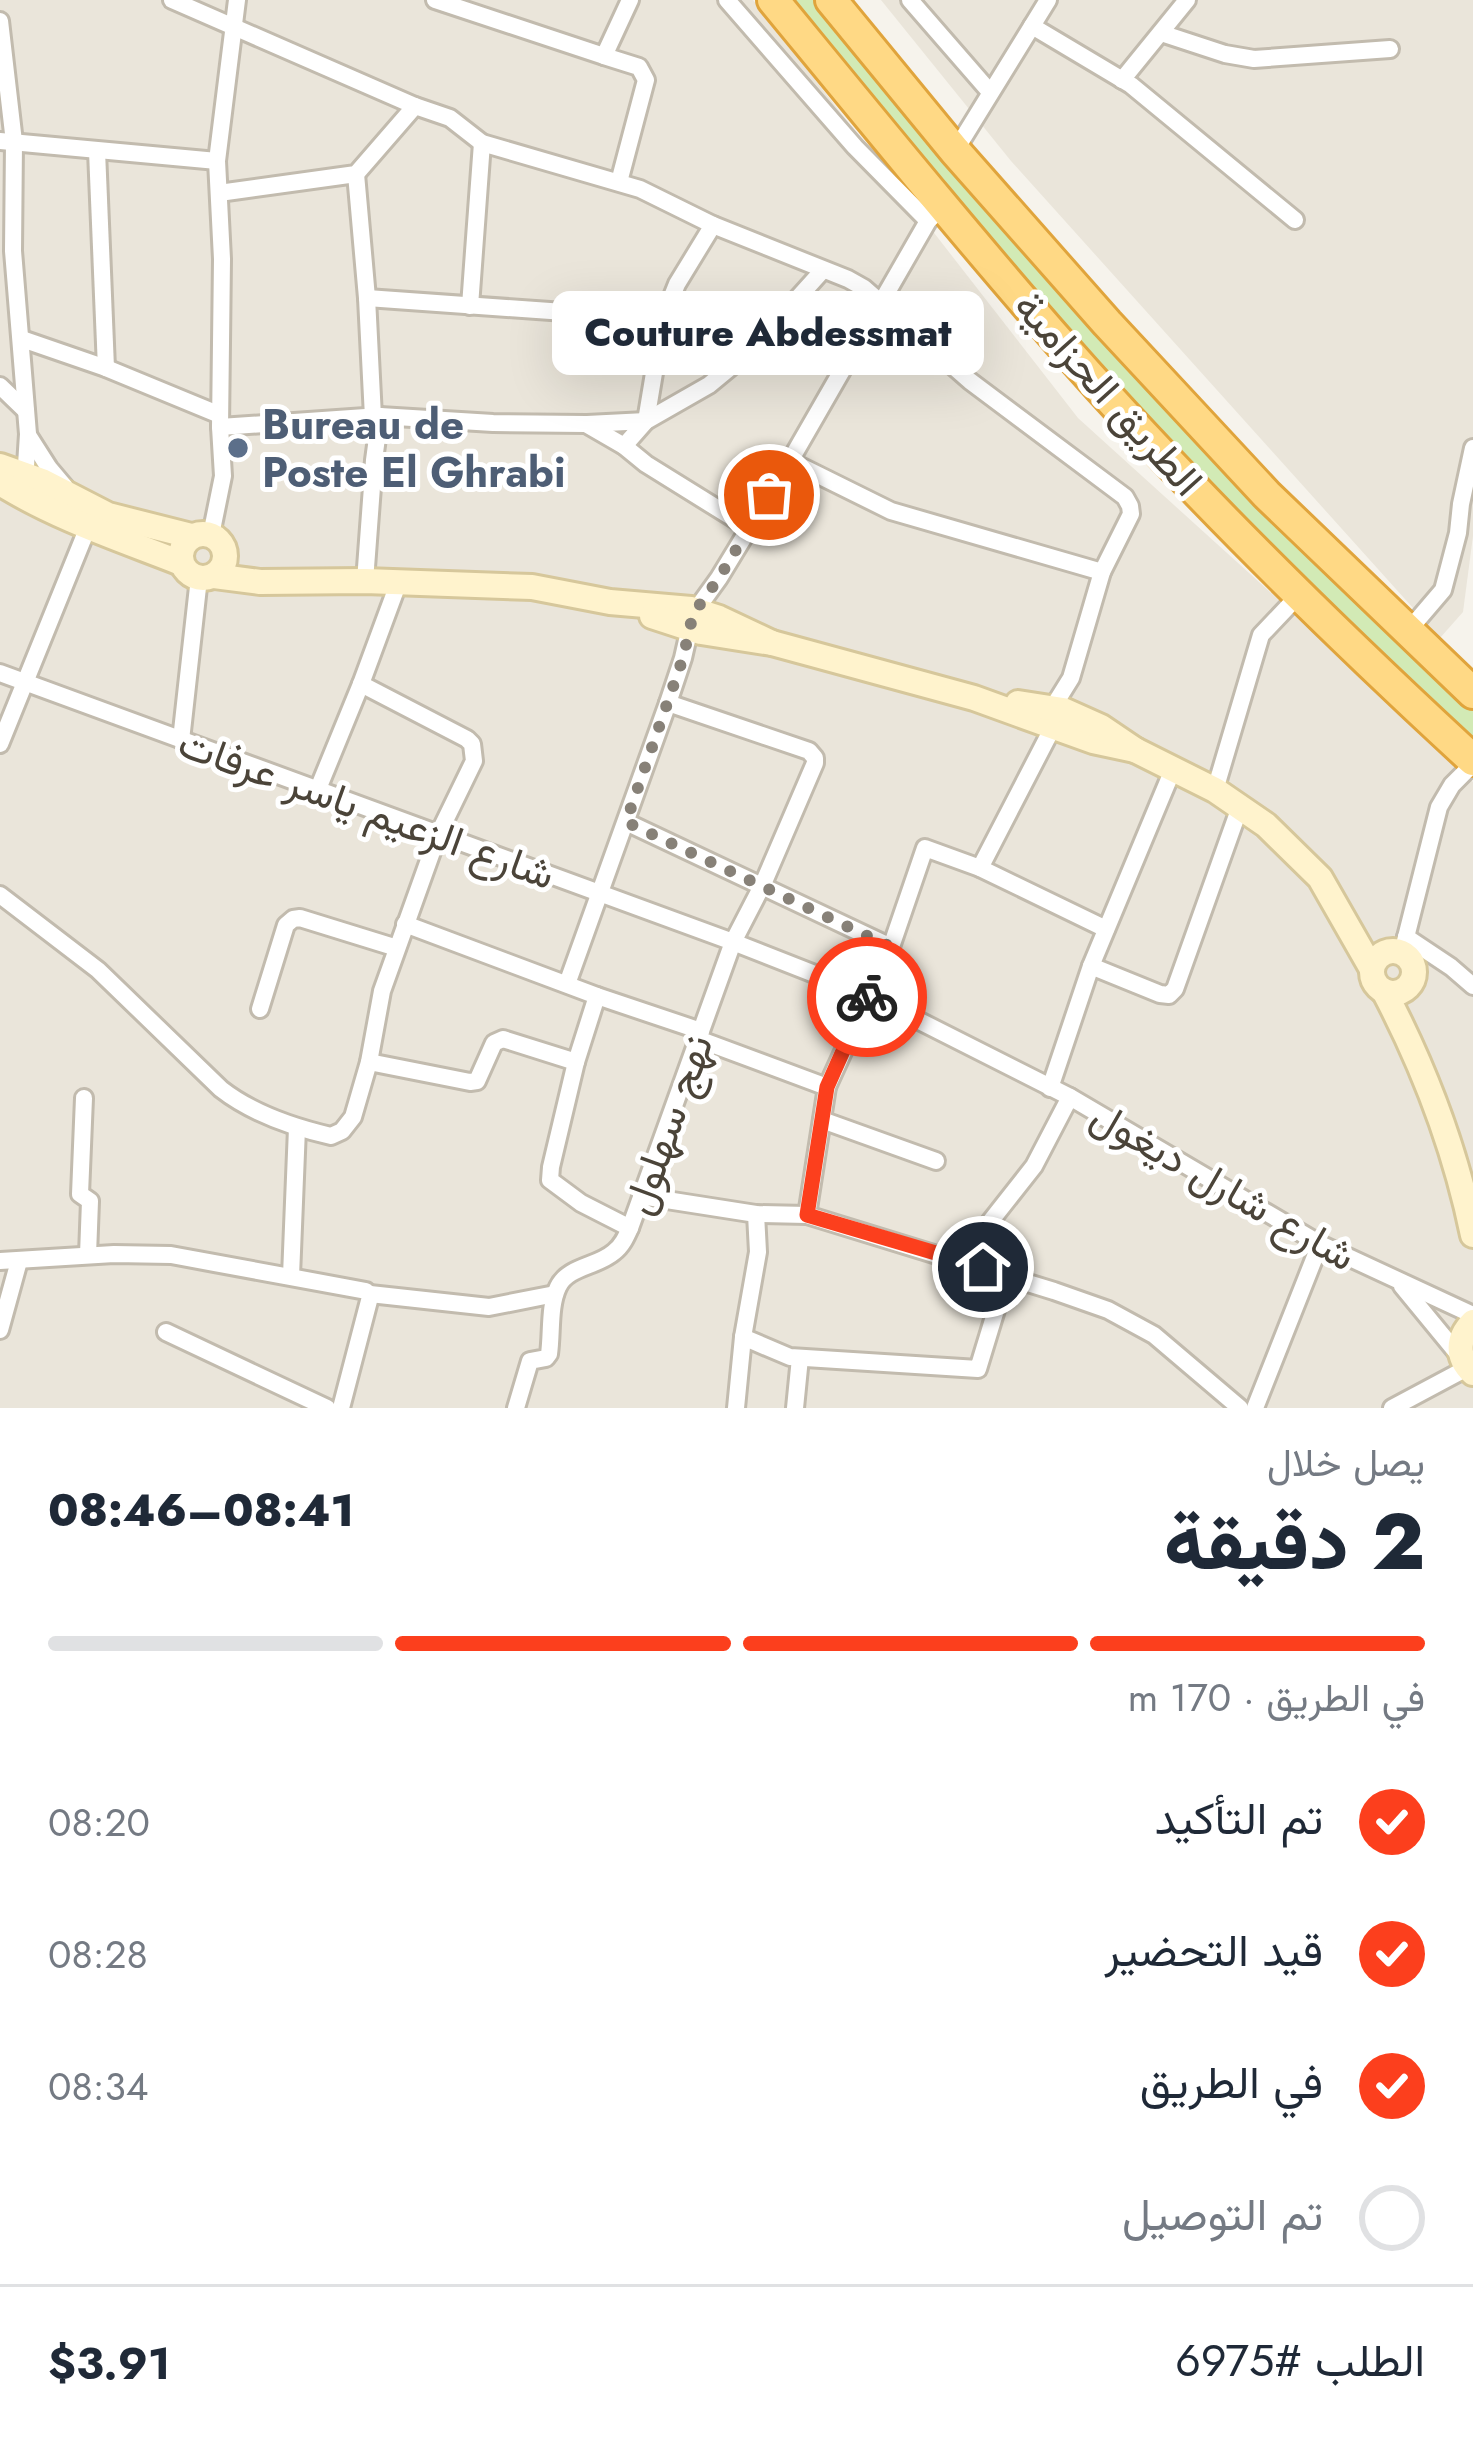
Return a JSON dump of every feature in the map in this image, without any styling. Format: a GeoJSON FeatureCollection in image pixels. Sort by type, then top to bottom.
{"type":"FeatureCollection","features":[{"type":"Feature","properties":{"kind":"highway","name":"الطريق الحزامية"},"geometry":{"type":"LineString","coordinates":[[773,0],[935,214],[1298,596],[1473,762]]}},
{"type":"Feature","properties":{"kind":"highway","name":"الطريق الحزامية"},"geometry":{"type":"LineString","coordinates":[[831,0],[955,152],[1107,322],[1267,494],[1473,693]]}},
{"type":"Feature","properties":{"kind":"main road"},"geometry":{"type":"LineString","coordinates":[[0,466],[88,526],[198,572],[260,582],[532,587],[698,621],[974,698],[1101,727],[1240,807],[1320,878],[1449,1095],[1473,1171]]}},
{"type":"Feature","properties":{"kind":"main road"},"geometry":{"type":"LineString","coordinates":[[0,483],[76,498],[108,515],[208,538],[278,580]]}},
{"type":"Feature","properties":{"kind":"main road"},"geometry":{"type":"LineString","coordinates":[[198,572],[181,553],[208,538]]}},
{"type":"Feature","properties":{"kind":"main road"},"geometry":{"type":"LineString","coordinates":[[198,572],[225,561],[208,538]]}},
{"type":"Feature","properties":{"kind":"main road"},"geometry":{"type":"LineString","coordinates":[[1334,899],[1402,947],[1414,968],[1412,981],[1386,983]]}},
{"type":"Feature","properties":{"kind":"main road"},"geometry":{"type":"LineString","coordinates":[[1402,947],[1383,953],[1386,983],[1446,1130],[1473,1235]]}},
{"type":"Feature","properties":{"kind":"main road"},"geometry":{"type":"LineString","coordinates":[[1467,1367],[1462,1335],[1473,1318]]}},
{"type":"Feature","properties":{"kind":"street"},"geometry":{"type":"LineString","coordinates":[[172,0],[451,118],[482,143],[619,182],[864,288],[970,381],[1125,497],[1131,514],[1102,572],[1060,719],[980,868]]}},
{"type":"Feature","properties":{"kind":"street"},"geometry":{"type":"LineString","coordinates":[[208,538],[223,476],[217,161],[236,0]]}},
{"type":"Feature","properties":{"kind":"street"},"geometry":{"type":"LineString","coordinates":[[435,0],[638,68],[646,80],[619,182]]}},
{"type":"Feature","properties":{"kind":"street"},"geometry":{"type":"LineString","coordinates":[[604,56],[630,0]]}},
{"type":"Feature","properties":{"kind":"street"},"geometry":{"type":"LineString","coordinates":[[567,984],[698,621],[935,214],[855,147],[727,0]]}},
{"type":"Feature","properties":{"kind":"street"},"geometry":{"type":"LineString","coordinates":[[910,0],[990,92]]}},
{"type":"Feature","properties":{"kind":"street"},"geometry":{"type":"LineString","coordinates":[[955,152],[1048,0]]}},
{"type":"Feature","properties":{"kind":"street"},"geometry":{"type":"LineString","coordinates":[[1122,80],[1187,0]]}},
{"type":"Feature","properties":{"kind":"street"},"geometry":{"type":"LineString","coordinates":[[1033,26],[1122,80],[1295,220]]}},
{"type":"Feature","properties":{"kind":"street"},"geometry":{"type":"LineString","coordinates":[[1,31],[28,434],[25,487]]}},
{"type":"Feature","properties":{"kind":"street"},"geometry":{"type":"LineString","coordinates":[[1161,33],[1254,58],[1390,49]]}},
{"type":"Feature","properties":{"kind":"street"},"geometry":{"type":"LineString","coordinates":[[219,193],[356,174],[415,106]]}},
{"type":"Feature","properties":{"kind":"street"},"geometry":{"type":"LineString","coordinates":[[7,141],[217,161]]}},
{"type":"Feature","properties":{"kind":"street"},"geometry":{"type":"LineString","coordinates":[[470,306],[482,143]]}},
{"type":"Feature","properties":{"kind":"street"},"geometry":{"type":"LineString","coordinates":[[97,151],[106,368]]}},
{"type":"Feature","properties":{"kind":"street"},"geometry":{"type":"LineString","coordinates":[[356,174],[376,416],[364,581]]}},
{"type":"Feature","properties":{"kind":"street"},"geometry":{"type":"LineString","coordinates":[[646,421],[663,319],[677,284],[712,225]]}},
{"type":"Feature","properties":{"kind":"street"},"geometry":{"type":"LineString","coordinates":[[624,446],[646,421],[709,385],[749,352],[823,270]]}},
{"type":"Feature","properties":{"kind":"street"},"geometry":{"type":"LineString","coordinates":[[367,298],[663,319]]}},
{"type":"Feature","properties":{"kind":"street"},"geometry":{"type":"LineString","coordinates":[[22,339],[106,368],[220,421],[376,416],[493,423],[646,421]]}},
{"type":"Feature","properties":{"kind":"street"},"geometry":{"type":"LineString","coordinates":[[0,386],[26,412]]}},
{"type":"Feature","properties":{"kind":"street"},"geometry":{"type":"LineString","coordinates":[[586,424],[749,528]]}},
{"type":"Feature","properties":{"kind":"street"},"geometry":{"type":"LineString","coordinates":[[28,434],[76,498]]}},
{"type":"Feature","properties":{"kind":"street"},"geometry":{"type":"LineString","coordinates":[[1408,632],[1443,590],[1473,448]]}},
{"type":"Feature","properties":{"kind":"street"},"geometry":{"type":"LineString","coordinates":[[790,461],[892,511],[1102,572]]}},
{"type":"Feature","properties":{"kind":"street"},"geometry":{"type":"LineString","coordinates":[[0,744],[88,526]]}},
{"type":"Feature","properties":{"kind":"street"},"geometry":{"type":"LineString","coordinates":[[181,740],[198,572]]}},
{"type":"Feature","properties":{"kind":"street"},"geometry":{"type":"LineString","coordinates":[[318,789],[398,584]]}},
{"type":"Feature","properties":{"kind":"street"},"geometry":{"type":"LineString","coordinates":[[1214,790],[1261,634],[1298,596]]}},
{"type":"Feature","properties":{"kind":"street","name":"شارع الزعيم ياسر عرفات"},"geometry":{"type":"LineString","coordinates":[[0,673],[868,995]]}},
{"type":"Feature","properties":{"kind":"street"},"geometry":{"type":"LineString","coordinates":[[0,896],[98,970],[239,1103],[297,1128],[331,1136],[342,1131],[353,1117],[382,991],[405,924],[438,835],[475,761],[467,739],[362,684]]}},
{"type":"Feature","properties":{"kind":"street","name":"نهج سهلول"},"geometry":{"type":"LineString","coordinates":[[555,1294],[565,1276],[604,1259],[623,1242],[630,1228],[734,942],[814,764],[813,754],[668,703]]}},
{"type":"Feature","properties":{"kind":"street"},"geometry":{"type":"LineString","coordinates":[[1473,762],[1439,808],[1402,947],[1451,967],[1473,986]]}},
{"type":"Feature","properties":{"kind":"street"},"geometry":{"type":"LineString","coordinates":[[1050,1088],[1090,966],[1174,767]]}},
{"type":"Feature","properties":{"kind":"street"},"geometry":{"type":"LineString","coordinates":[[1090,966],[1160,994],[1175,989],[1240,807]]}},
{"type":"Feature","properties":{"kind":"street"},"geometry":{"type":"LineString","coordinates":[[626,822],[891,947]]}},
{"type":"Feature","properties":{"kind":"street"},"geometry":{"type":"LineString","coordinates":[[807,1215],[827,1087],[891,947],[925,848],[980,868],[1106,929]]}},
{"type":"Feature","properties":{"kind":"street"},"geometry":{"type":"LineString","coordinates":[[260,1009],[286,925],[293,919],[397,949]]}},
{"type":"Feature","properties":{"kind":"street"},"geometry":{"type":"LineString","coordinates":[[405,924],[827,1087]]}},
{"type":"Feature","properties":{"kind":"street","name":"شارع شارل ديغول"},"geometry":{"type":"LineString","coordinates":[[868,995],[1070,1097],[1320,1244],[1473,1318]]}},
{"type":"Feature","properties":{"kind":"street"},"geometry":{"type":"LineString","coordinates":[[597,996],[576,1062],[550,1180],[581,1203],[630,1228]]}},
{"type":"Feature","properties":{"kind":"street"},"geometry":{"type":"LineString","coordinates":[[369,1063],[477,1081],[494,1043],[503,1039],[576,1062]]}},
{"type":"Feature","properties":{"kind":"street"},"geometry":{"type":"LineString","coordinates":[[960,1260],[1034,1166],[1070,1097]]}},
{"type":"Feature","properties":{"kind":"street"},"geometry":{"type":"LineString","coordinates":[[84,1098],[80,1194],[90,1201],[88,1255]]}},
{"type":"Feature","properties":{"kind":"street"},"geometry":{"type":"LineString","coordinates":[[822,1120],[936,1161]]}},
{"type":"Feature","properties":{"kind":"street"},"geometry":{"type":"LineString","coordinates":[[291,1276],[297,1128]]}},
{"type":"Feature","properties":{"kind":"street"},"geometry":{"type":"LineString","coordinates":[[641,1196],[756,1214],[807,1215],[1007,1274],[1108,1310],[1154,1335],[1240,1408]]}},
{"type":"Feature","properties":{"kind":"street"},"geometry":{"type":"LineString","coordinates":[[736,1408],[758,1252],[756,1214]]}},
{"type":"Feature","properties":{"kind":"street"},"geometry":{"type":"LineString","coordinates":[[1256,1408],[1320,1244]]}},
{"type":"Feature","properties":{"kind":"street"},"geometry":{"type":"LineString","coordinates":[[0,1330],[9,1261],[88,1255],[171,1255],[368,1293],[489,1307],[555,1294],[550,1354],[530,1361],[516,1408]]}},
{"type":"Feature","properties":{"kind":"street"},"geometry":{"type":"LineString","coordinates":[[743,1336],[790,1357],[978,1369],[1007,1274]]}},
{"type":"Feature","properties":{"kind":"street","name":"شارع شارل ديغول"},"geometry":{"type":"LineString","coordinates":[[1398,1281],[1467,1367]]}},
{"type":"Feature","properties":{"kind":"street"},"geometry":{"type":"LineString","coordinates":[[341,1408],[368,1293]]}},
{"type":"Feature","properties":{"kind":"street"},"geometry":{"type":"LineString","coordinates":[[166,1332],[327,1408]]}},
{"type":"Feature","properties":{"kind":"street"},"geometry":{"type":"LineString","coordinates":[[795,1408],[800,1358]]}},
{"type":"Feature","properties":{"kind":"street"},"geometry":{"type":"LineString","coordinates":[[1391,1408],[1467,1367]]}},
{"type":"Feature","properties":{"kind":"shaded area"},"geometry":{"type":"Polygon","coordinates":[[[0,0],[753,0],[1078,418],[1473,782],[1473,1408],[0,1408],[0,0]]]}},
{"type":"Feature","properties":{"kind":"shaded area"},"geometry":{"type":"Polygon","coordinates":[[[881,0],[1473,0],[1473,536],[1463,612],[1440,638],[1011,161],[881,0]]]}},
{"type":"Feature","properties":{"kind":"green space"},"geometry":{"type":"Polygon","coordinates":[[[788,0],[816,0],[968,185],[1473,707],[1473,748],[1341,620],[1080,349],[788,0]]]}},
{"type":"Feature","properties":{"kind":"way so far"},"geometry":{"type":"LineString","coordinates":[[769,495],[693,614],[683,658],[626,822],[891,947],[867,997]]}},
{"type":"Feature","properties":{"kind":"place","name":"Bureau de Poste El Ghrabi"},"geometry":{"type":"Point","coordinates":[238,448]}},
{"type":"Feature","properties":{"kind":"place","name":"Couture Abdessmat"},"geometry":{"type":"Point","coordinates":[769,495]}},
{"type":"Feature","properties":{"kind":"route"},"geometry":{"type":"LineString","coordinates":[[867,997],[827,1087],[807,1215],[983,1267]]}}]}
